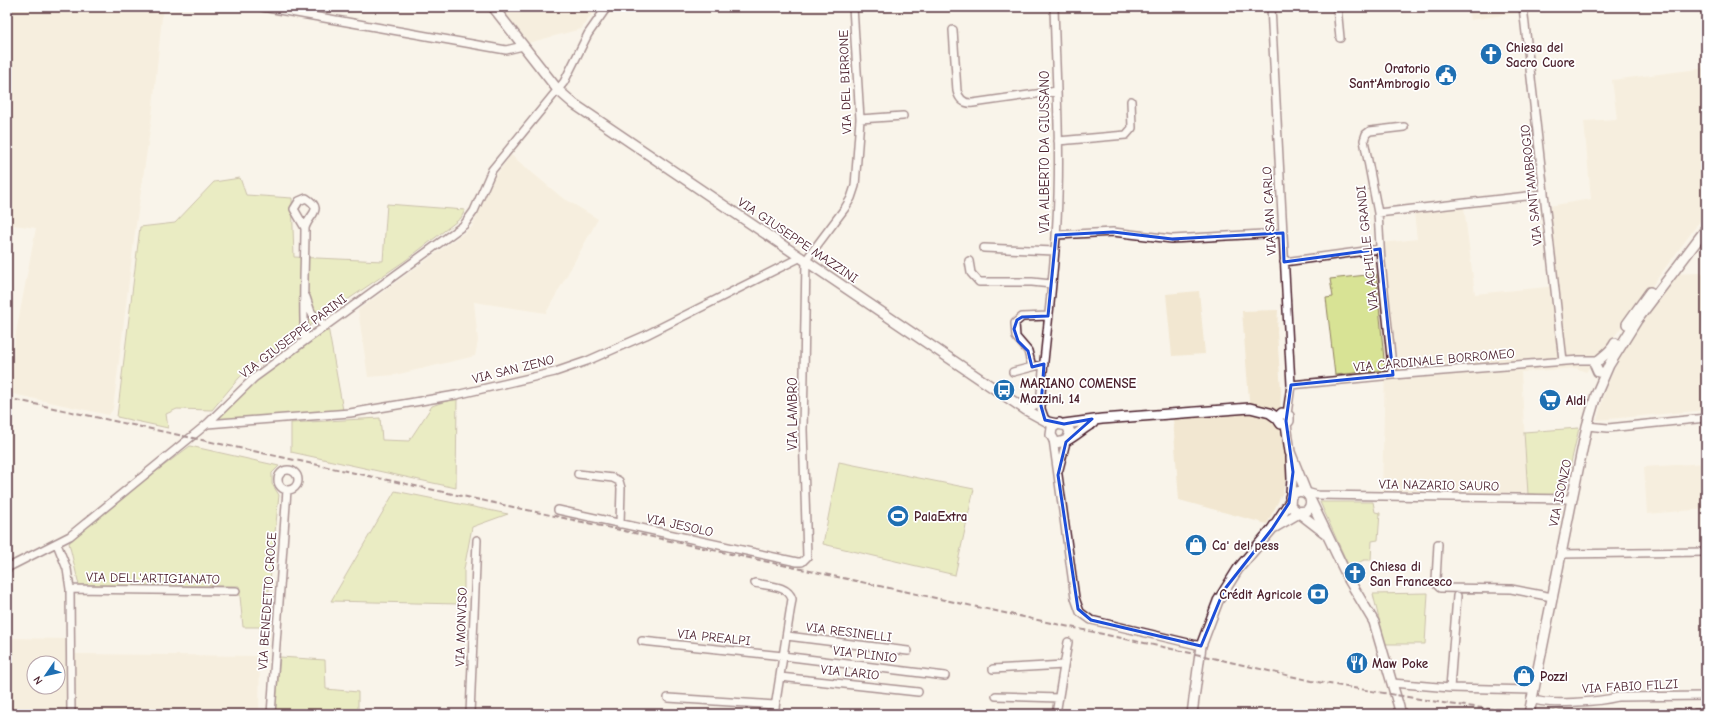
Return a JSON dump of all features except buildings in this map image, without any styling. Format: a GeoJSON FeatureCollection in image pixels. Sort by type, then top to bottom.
{"type":"FeatureCollection","features":[{"type":"Feature","properties":{"kind":"street"},"geometry":{"type":"LineString","coordinates":[[262,7],[506,50],[523,46]]}},
{"type":"Feature","properties":{"kind":"street","name":"VIA GIUSEPPE MAZZINI"},"geometry":{"type":"LineString","coordinates":[[493,7],[558,90],[576,106],[1030,411],[1045,420],[1061,424]]}},
{"type":"Feature","properties":{"kind":"street","name":"VIA GIUSEPPE PARINI"},"geometry":{"type":"LineString","coordinates":[[7,568],[57,544],[70,536],[207,424],[250,381],[466,224],[474,211],[494,167],[558,90],[570,73],[588,34],[607,7]]}},
{"type":"Feature","properties":{"kind":"street","name":"VIA DEL BIRRONE"},"geometry":{"type":"LineString","coordinates":[[803,258],[845,208],[852,195],[856,176],[860,119],[854,7]]}},
{"type":"Feature","properties":{"kind":"street","name":"VIA ALBERTO DA GIUSSANO"},"geometry":{"type":"LineString","coordinates":[[1045,420],[1041,409],[1041,393],[1056,235],[1058,141],[1054,7]]}},
{"type":"Feature","properties":{"kind":"street","name":"VIA SAN CARLO"},"geometry":{"type":"LineString","coordinates":[[1271,7],[1291,385],[1287,414]]}},
{"type":"Feature","properties":{"kind":"street"},"geometry":{"type":"LineString","coordinates":[[1337,7],[1340,38]]}},
{"type":"Feature","properties":{"kind":"street","name":"VIA SANT'AMBROGIO"},"geometry":{"type":"LineString","coordinates":[[1523,7],[1563,361]]}},
{"type":"Feature","properties":{"kind":"street"},"geometry":{"type":"LineString","coordinates":[[953,30],[957,91],[960,98],[965,102],[973,104],[1057,92]]}},
{"type":"Feature","properties":{"kind":"street"},"geometry":{"type":"LineString","coordinates":[[1058,141],[1126,136],[1132,128],[1131,101]]}},
{"type":"Feature","properties":{"kind":"street"},"geometry":{"type":"LineString","coordinates":[[860,119],[903,116]]}},
{"type":"Feature","properties":{"kind":"street","name":"VIA ACHILLE GRANDI"},"geometry":{"type":"LineString","coordinates":[[1392,375],[1378,213],[1364,142],[1365,136],[1370,131],[1404,127]]}},
{"type":"Feature","properties":{"kind":"street"},"geometry":{"type":"LineString","coordinates":[[1378,213],[1544,194]]}},
{"type":"Feature","properties":{"kind":"street"},"geometry":{"type":"LineString","coordinates":[[1600,360],[1612,349],[1639,305],[1706,220]]}},
{"type":"Feature","properties":{"kind":"street"},"geometry":{"type":"LineString","coordinates":[[305,228],[304,311],[306,340]]}},
{"type":"Feature","properties":{"kind":"street","name":"VIA ISONZO"},"geometry":{"type":"LineString","coordinates":[[1529,714],[1587,426],[1602,370],[1649,302],[1706,228]]}},
{"type":"Feature","properties":{"kind":"street"},"geometry":{"type":"LineString","coordinates":[[1056,235],[1113,232],[1165,239],[1283,233]]}},
{"type":"Feature","properties":{"kind":"street"},"geometry":{"type":"LineString","coordinates":[[984,248],[1054,251]]}},
{"type":"Feature","properties":{"kind":"street"},"geometry":{"type":"LineString","coordinates":[[1284,262],[1380,249]]}},
{"type":"Feature","properties":{"kind":"street","name":"VIA SAN ZENO"},"geometry":{"type":"LineString","coordinates":[[207,424],[350,413],[456,395],[555,372],[587,361],[646,335],[803,258]]}},
{"type":"Feature","properties":{"kind":"street","name":"VIA LAMBRO"},"geometry":{"type":"LineString","coordinates":[[797,562],[804,560],[807,555],[804,430],[803,258]]}},
{"type":"Feature","properties":{"kind":"street"},"geometry":{"type":"LineString","coordinates":[[969,261],[971,273],[979,282],[1032,282],[1051,284]]}},
{"type":"Feature","properties":{"kind":"street"},"geometry":{"type":"LineString","coordinates":[[305,295],[311,312],[325,327]]}},
{"type":"Feature","properties":{"kind":"street"},"geometry":{"type":"LineString","coordinates":[[1032,367],[1028,351],[1017,339],[1015,323],[1022,317],[1048,316]]}},
{"type":"Feature","properties":{"kind":"street"},"geometry":{"type":"LineString","coordinates":[[1578,360],[1602,370],[1607,361],[1600,360]]}},
{"type":"Feature","properties":{"kind":"street","name":"VIA CARDINALE BORROMEO"},"geometry":{"type":"LineString","coordinates":[[1291,385],[1563,361],[1600,360]]}},
{"type":"Feature","properties":{"kind":"street"},"geometry":{"type":"LineString","coordinates":[[1013,372],[1044,364]]}},
{"type":"Feature","properties":{"kind":"street","name":"VIA ALBERTO DA GIUSSANO"},"geometry":{"type":"LineString","coordinates":[[1030,411],[1039,401],[1041,393]]}},
{"type":"Feature","properties":{"kind":"street"},"geometry":{"type":"LineString","coordinates":[[1201,646],[1101,623],[1087,618],[1080,612],[1075,598],[1052,437],[1052,428],[1061,424],[1102,419],[1250,408],[1265,411],[1277,418],[1281,424],[1286,424]]}},
{"type":"Feature","properties":{"kind":"street","name":"VIA GIUSEPPE MAZZINI"},"geometry":{"type":"LineString","coordinates":[[1030,411],[1052,437]]}},
{"type":"Feature","properties":{"kind":"street"},"geometry":{"type":"LineString","coordinates":[[1277,418],[1280,414],[1287,414],[1289,420],[1286,424],[1291,457],[1292,479],[1290,500],[1292,510],[1318,526],[1331,539]]}},
{"type":"Feature","properties":{"kind":"street"},"geometry":{"type":"LineString","coordinates":[[1587,426],[1608,428],[1706,418]]}},
{"type":"Feature","properties":{"kind":"street"},"geometry":{"type":"LineString","coordinates":[[1052,437],[1058,443],[1067,441],[1083,428],[1102,419]]}},
{"type":"Feature","properties":{"kind":"street"},"geometry":{"type":"LineString","coordinates":[[1058,476],[1070,432],[1061,424]]}},
{"type":"Feature","properties":{"kind":"street"},"geometry":{"type":"LineString","coordinates":[[1291,457],[1306,492],[1331,539],[1349,580],[1374,622],[1401,714]]}},
{"type":"Feature","properties":{"kind":"street"},"geometry":{"type":"LineString","coordinates":[[578,474],[613,478],[619,481],[622,488],[620,524]]}},
{"type":"Feature","properties":{"kind":"street","name":"VIA BENEDETTO CROCE"},"geometry":{"type":"LineString","coordinates":[[271,714],[287,490]]}},
{"type":"Feature","properties":{"kind":"street"},"geometry":{"type":"LineString","coordinates":[[1192,714],[1201,646],[1224,590],[1242,564],[1272,529],[1296,492],[1306,492]]}},
{"type":"Feature","properties":{"kind":"street","name":"VIA NAZARIO SAURO"},"geometry":{"type":"LineString","coordinates":[[1306,492],[1317,495],[1572,499]]}},
{"type":"Feature","properties":{"kind":"street"},"geometry":{"type":"LineString","coordinates":[[1272,529],[1298,513],[1307,511],[1311,501]]}},
{"type":"Feature","properties":{"kind":"street","name":"VIA JESOLO"},"geometry":{"type":"LineString","coordinates":[[558,510],[797,562]]}},
{"type":"Feature","properties":{"kind":"street","name":"VIA MONVISO"},"geometry":{"type":"LineString","coordinates":[[470,714],[477,540]]}},
{"type":"Feature","properties":{"kind":"street"},"geometry":{"type":"LineString","coordinates":[[57,544],[67,569],[70,589],[71,714]]}},
{"type":"Feature","properties":{"kind":"street"},"geometry":{"type":"LineString","coordinates":[[1438,544],[1436,582],[1440,588],[1511,589],[1552,596]]}},
{"type":"Feature","properties":{"kind":"street"},"geometry":{"type":"LineString","coordinates":[[1560,554],[1706,552]]}},
{"type":"Feature","properties":{"kind":"street"},"geometry":{"type":"LineString","coordinates":[[755,583],[786,590],[791,594],[792,602],[775,705],[776,714]]}},
{"type":"Feature","properties":{"kind":"street","name":"VIA DELL'ARTIGIANATO"},"geometry":{"type":"LineString","coordinates":[[70,589],[236,591]]}},
{"type":"Feature","properties":{"kind":"street"},"geometry":{"type":"LineString","coordinates":[[1450,688],[1457,596]]}},
{"type":"Feature","properties":{"kind":"street","name":"VIA RESINELLI"},"geometry":{"type":"LineString","coordinates":[[787,636],[908,651]]}},
{"type":"Feature","properties":{"kind":"street","name":"VIA PREALPI"},"geometry":{"type":"LineString","coordinates":[[642,641],[783,656]]}},
{"type":"Feature","properties":{"kind":"street"},"geometry":{"type":"LineString","coordinates":[[1056,714],[1068,642]]}},
{"type":"Feature","properties":{"kind":"street","name":"VIA PLINIO"},"geometry":{"type":"LineString","coordinates":[[783,656],[945,676]]}},
{"type":"Feature","properties":{"kind":"street"},"geometry":{"type":"LineString","coordinates":[[994,669],[1064,665]]}},
{"type":"Feature","properties":{"kind":"street","name":"VIA LARIO"},"geometry":{"type":"LineString","coordinates":[[780,677],[918,692]]}},
{"type":"Feature","properties":{"kind":"street","name":"VIA FABIO FILZI"},"geometry":{"type":"LineString","coordinates":[[1392,683],[1532,694],[1536,701],[1549,702],[1608,700],[1618,697],[1706,696]]}},
{"type":"Feature","properties":{"kind":"street"},"geometry":{"type":"LineString","coordinates":[[996,696],[1058,698]]}},
{"type":"Feature","properties":{"kind":"street"},"geometry":{"type":"LineString","coordinates":[[668,698],[775,705]]}},
{"type":"Feature","properties":{"kind":"highlighted area"},"geometry":{"type":"Polygon","coordinates":[[[1113,232],[1172,239],[1283,233],[1284,262],[1380,249],[1393,375],[1291,385],[1286,421],[1293,472],[1289,503],[1272,529],[1224,590],[1201,646],[1091,620],[1078,609],[1058,475],[1066,442],[1092,419],[1064,424],[1045,420],[1041,406],[1044,364],[1032,367],[1028,351],[1018,341],[1014,329],[1017,320],[1022,317],[1048,316],[1056,235],[1113,232]]]}},
{"type":"Feature","properties":{"kind":"shaded area"},"geometry":{"type":"Polygon","coordinates":[[[7,7],[163,7],[152,116],[135,232],[113,409],[109,415],[13,394],[11,376],[15,338],[36,228],[7,224],[7,7]]]}},
{"type":"Feature","properties":{"kind":"shaded area"},"geometry":{"type":"Polygon","coordinates":[[[500,7],[597,7],[581,29],[528,43],[500,7]]]}},
{"type":"Feature","properties":{"kind":"shaded area"},"geometry":{"type":"Polygon","coordinates":[[[1468,7],[1517,7],[1517,13],[1470,20],[1468,7]]]}},
{"type":"Feature","properties":{"kind":"shaded area"},"geometry":{"type":"Polygon","coordinates":[[[1529,7],[1588,7],[1530,13],[1529,7]]]}},
{"type":"Feature","properties":{"kind":"shaded area"},"geometry":{"type":"Polygon","coordinates":[[[1706,68],[1706,213],[1608,345],[1586,372],[1576,368],[1521,372],[1528,494],[1382,491],[1385,370],[1376,274],[1387,273],[1383,243],[1417,239],[1414,212],[1464,207],[1475,294],[1558,286],[1549,206],[1591,199],[1584,121],[1617,119],[1612,80],[1706,68]]]}},
{"type":"Feature","properties":{"kind":"shaded area"},"geometry":{"type":"Polygon","coordinates":[[[511,155],[560,196],[598,219],[546,313],[474,302],[478,341],[475,356],[395,375],[368,377],[358,310],[472,227],[493,179],[511,155]]]}},
{"type":"Feature","properties":{"kind":"shaded area"},"geometry":{"type":"Polygon","coordinates":[[[1674,274],[1706,274],[1706,410],[1597,420],[1605,390],[1621,354],[1647,311],[1674,274]]]}},
{"type":"Feature","properties":{"kind":"shaded area"},"geometry":{"type":"Polygon","coordinates":[[[1199,291],[1205,354],[1172,356],[1166,294],[1199,291]]]}},
{"type":"Feature","properties":{"kind":"shaded area"},"geometry":{"type":"Polygon","coordinates":[[[1278,310],[1277,332],[1281,391],[1280,420],[1288,470],[1283,492],[1267,524],[1179,500],[1173,419],[1250,412],[1242,311],[1278,310]]]}},
{"type":"Feature","properties":{"kind":"shaded area"},"geometry":{"type":"Polygon","coordinates":[[[1706,463],[1706,509],[1647,514],[1644,467],[1706,463]]]}},
{"type":"Feature","properties":{"kind":"shaded area"},"geometry":{"type":"Polygon","coordinates":[[[7,638],[67,639],[69,714],[7,714],[7,638]]]}},
{"type":"Feature","properties":{"kind":"shaded area"},"geometry":{"type":"Polygon","coordinates":[[[75,654],[260,656],[259,714],[75,714],[75,654]]]}},
{"type":"Feature","properties":{"kind":"green space"},"geometry":{"type":"Polygon","coordinates":[[[240,178],[246,195],[292,198],[294,257],[383,261],[387,204],[465,210],[461,218],[406,260],[259,360],[239,378],[212,410],[177,409],[166,414],[168,428],[117,417],[140,227],[175,223],[214,182],[240,178]]]}},
{"type":"Feature","properties":{"kind":"green space"},"geometry":{"type":"Polygon","coordinates":[[[1376,274],[1385,370],[1335,375],[1326,298],[1333,297],[1330,279],[1376,274]]]}},
{"type":"Feature","properties":{"kind":"green space"},"geometry":{"type":"Polygon","coordinates":[[[328,327],[343,410],[217,420],[253,382],[328,327]]]}},
{"type":"Feature","properties":{"kind":"green space"},"geometry":{"type":"Polygon","coordinates":[[[457,397],[456,488],[291,452],[291,423],[380,418],[382,440],[409,441],[432,406],[457,397]]]}},
{"type":"Feature","properties":{"kind":"green space"},"geometry":{"type":"Polygon","coordinates":[[[1579,428],[1566,485],[1563,489],[1549,495],[1528,494],[1524,432],[1579,428]]]}},
{"type":"Feature","properties":{"kind":"green space"},"geometry":{"type":"Polygon","coordinates":[[[190,446],[279,466],[272,473],[272,484],[279,495],[265,627],[243,627],[239,586],[79,585],[69,543],[105,510],[190,446]]]}},
{"type":"Feature","properties":{"kind":"green space","name":"PalaExtra"},"geometry":{"type":"Polygon","coordinates":[[[839,462],[974,489],[955,575],[823,544],[839,462]]]}},
{"type":"Feature","properties":{"kind":"green space"},"geometry":{"type":"Polygon","coordinates":[[[395,491],[508,514],[472,527],[464,569],[464,598],[458,604],[331,601],[395,491]]]}},
{"type":"Feature","properties":{"kind":"green space"},"geometry":{"type":"Polygon","coordinates":[[[1320,502],[1373,502],[1375,512],[1380,513],[1378,540],[1372,541],[1371,560],[1364,560],[1349,567],[1320,502]]]}},
{"type":"Feature","properties":{"kind":"green space"},"geometry":{"type":"Polygon","coordinates":[[[1428,593],[1425,644],[1385,644],[1373,594],[1428,593]]]}},
{"type":"Feature","properties":{"kind":"green space"},"geometry":{"type":"Polygon","coordinates":[[[280,657],[325,660],[326,689],[358,692],[358,714],[275,714],[280,657]]]}},
{"type":"Feature","properties":{"kind":"railway"},"geometry":{"type":"LineString","coordinates":[[7,398],[1200,655],[1312,681],[1449,704],[1491,709],[1542,712],[1706,709]]}},
{"type":"Feature","properties":{"kind":"place","name":"Chiesa del Sacro Cuore"},"geometry":{"type":"Point","coordinates":[1491,54]}},
{"type":"Feature","properties":{"kind":"place","name":"Oratorio Sant'Ambrogio"},"geometry":{"type":"Point","coordinates":[1446,75]}},
{"type":"Feature","properties":{"kind":"place","name":"MARIANO COMENSE Mazzini, 14"},"geometry":{"type":"Point","coordinates":[1004,390]}},
{"type":"Feature","properties":{"kind":"place","name":"Aldi"},"geometry":{"type":"Point","coordinates":[1550,400]}},
{"type":"Feature","properties":{"kind":"place","name":"PalaExtra"},"geometry":{"type":"Point","coordinates":[898,516]}},
{"type":"Feature","properties":{"kind":"place","name":"Ca' del pess"},"geometry":{"type":"Point","coordinates":[1196,545]}},
{"type":"Feature","properties":{"kind":"place","name":"Chiesa di San Francesco"},"geometry":{"type":"Point","coordinates":[1355,573]}},
{"type":"Feature","properties":{"kind":"place","name":"Crédit Agricole"},"geometry":{"type":"Point","coordinates":[1318,594]}},
{"type":"Feature","properties":{"kind":"place","name":"Maw Poke"},"geometry":{"type":"Point","coordinates":[1357,663]}},
{"type":"Feature","properties":{"kind":"place","name":"Pozzi"},"geometry":{"type":"Point","coordinates":[1524,676]}}]}
